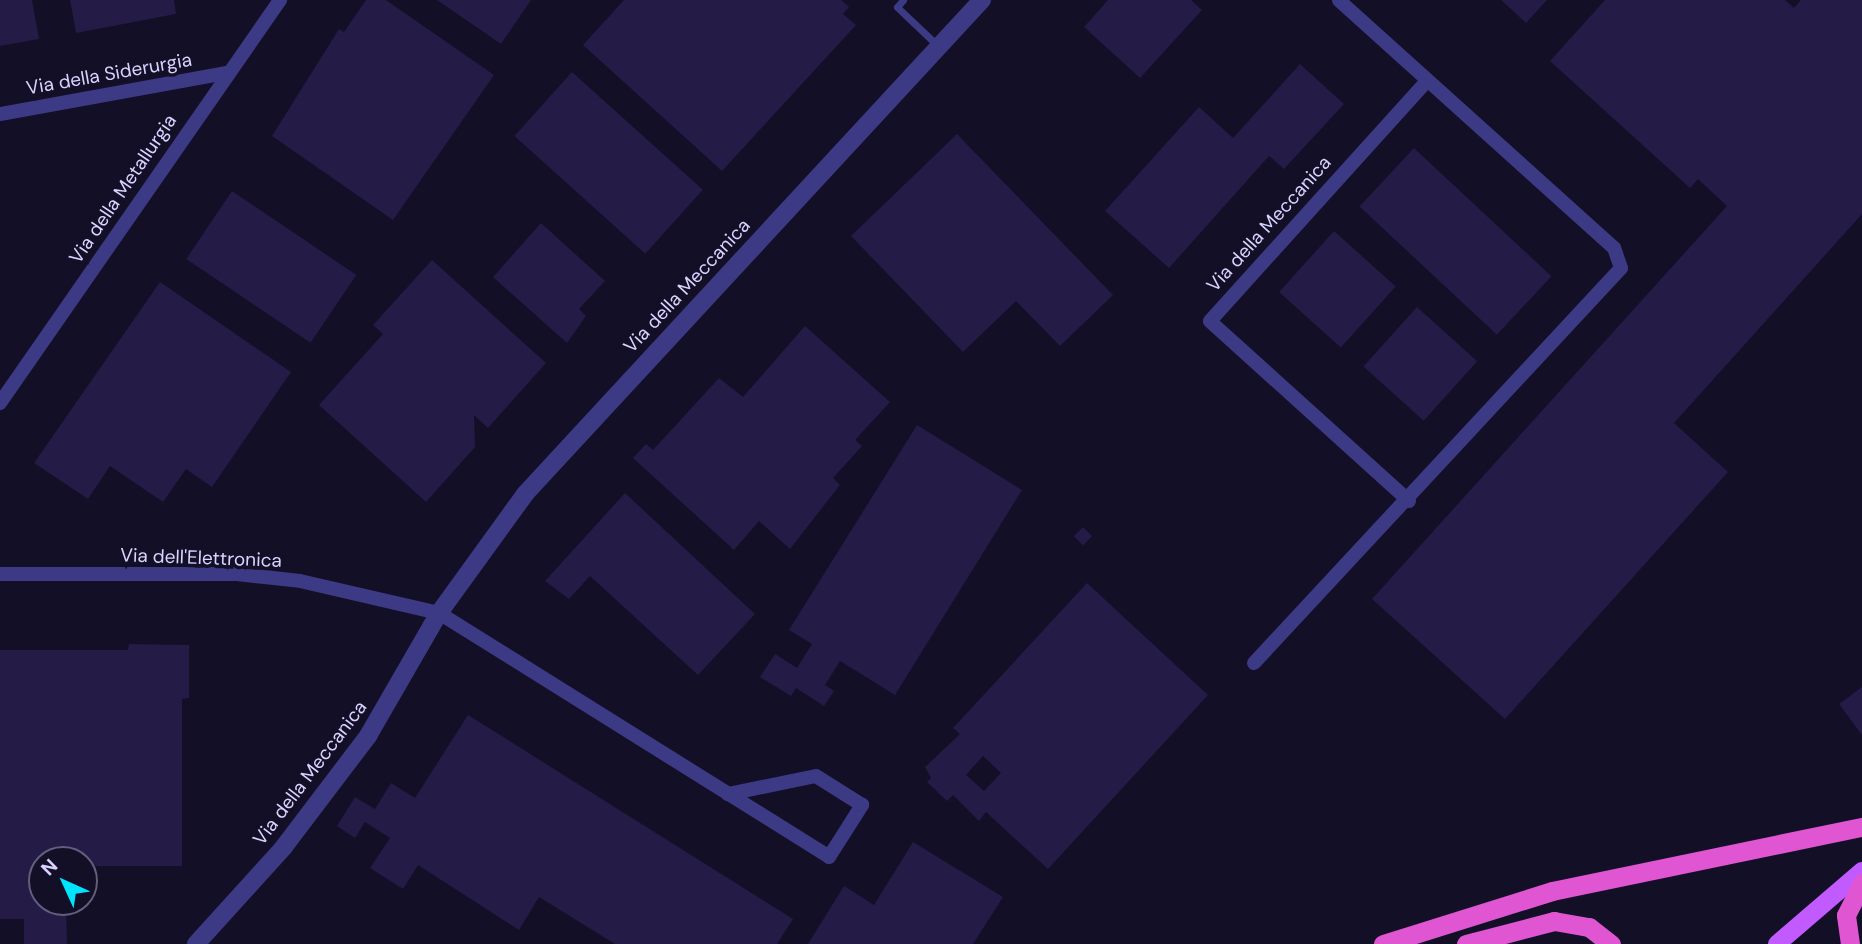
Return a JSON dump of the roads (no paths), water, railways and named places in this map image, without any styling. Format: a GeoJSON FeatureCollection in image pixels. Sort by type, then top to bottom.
{"type":"FeatureCollection","features":[{"type":"Feature","properties":{"kind":"highway"},"geometry":{"type":"LineString","coordinates":[[1383,944],[1552,891],[1862,827]]}},
{"type":"Feature","properties":{"kind":"highway"},"geometry":{"type":"LineString","coordinates":[[1850,944],[1846,915],[1862,883]]}},
{"type":"Feature","properties":{"kind":"highway"},"geometry":{"type":"LineString","coordinates":[[1466,944],[1554,921],[1589,927],[1611,944]]}},
{"type":"Feature","properties":{"kind":"main road"},"geometry":{"type":"LineString","coordinates":[[1777,944],[1862,871]]}},
{"type":"Feature","properties":{"kind":"street","name":"Via della Metallurgia"},"geometry":{"type":"LineString","coordinates":[[0,402],[225,73],[280,0]]}},
{"type":"Feature","properties":{"kind":"street","name":"Via della Meccanica"},"geometry":{"type":"LineString","coordinates":[[196,944],[282,848],[368,736],[439,613],[525,494],[982,0]]}},
{"type":"Feature","properties":{"kind":"street"},"geometry":{"type":"LineString","coordinates":[[1254,663],[1409,501],[1621,268],[1614,248],[1339,0]]}},
{"type":"Feature","properties":{"kind":"street","name":"Via della Siderurgia"},"geometry":{"type":"LineString","coordinates":[[0,114],[225,73]]}},
{"type":"Feature","properties":{"kind":"street","name":"Via della Meccanica"},"geometry":{"type":"LineString","coordinates":[[1409,501],[1210,321],[1427,81]]}},
{"type":"Feature","properties":{"kind":"street","name":"Via dell'Elettronica"},"geometry":{"type":"LineString","coordinates":[[0,574],[237,574],[300,581],[439,613]]}},
{"type":"Feature","properties":{"kind":"street"},"geometry":{"type":"LineString","coordinates":[[439,613],[829,858],[862,805],[816,776],[728,794]]}},
{"type":"Feature","properties":{"kind":"lane"},"geometry":{"type":"LineString","coordinates":[[903,0],[897,7],[937,46]]}}]}
